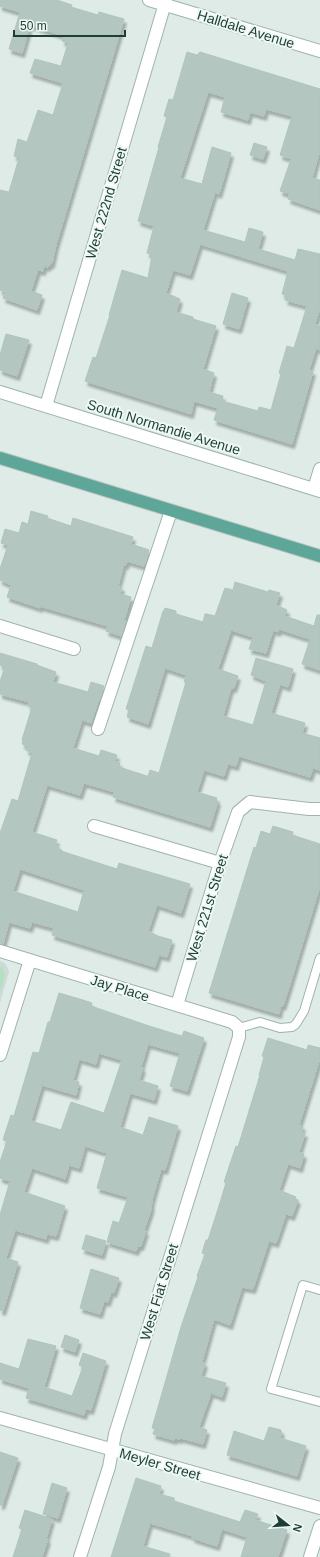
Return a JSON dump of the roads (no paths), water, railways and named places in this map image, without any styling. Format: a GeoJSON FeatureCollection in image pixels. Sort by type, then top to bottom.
{"type":"FeatureCollection","features":[{"type":"Feature","properties":{"kind":"main road"},"geometry":{"type":"LineString","coordinates":[[0,458],[320,556]]}},
{"type":"Feature","properties":{"kind":"street","name":"Halldale Avenue"},"geometry":{"type":"LineString","coordinates":[[149,0],[165,2],[320,51]]}},
{"type":"Feature","properties":{"kind":"street","name":"West 222nd Street"},"geometry":{"type":"LineString","coordinates":[[46,406],[165,2]]}},
{"type":"Feature","properties":{"kind":"street","name":"South Normandie Avenue"},"geometry":{"type":"LineString","coordinates":[[0,392],[317,490]]}},
{"type":"Feature","properties":{"kind":"street"},"geometry":{"type":"LineString","coordinates":[[317,490],[320,469]]}},
{"type":"Feature","properties":{"kind":"street"},"geometry":{"type":"LineString","coordinates":[[98,729],[171,511]]}},
{"type":"Feature","properties":{"kind":"street"},"geometry":{"type":"LineString","coordinates":[[0,626],[74,650]]}},
{"type":"Feature","properties":{"kind":"street","name":"West 221st Street"},"geometry":{"type":"LineString","coordinates":[[177,1005],[220,863],[238,812],[250,802],[320,809]]}},
{"type":"Feature","properties":{"kind":"street"},"geometry":{"type":"LineString","coordinates":[[94,826],[220,863]]}},
{"type":"Feature","properties":{"kind":"street","name":"Jay Place"},"geometry":{"type":"LineString","coordinates":[[0,951],[232,1022],[239,1028]]}},
{"type":"Feature","properties":{"kind":"street"},"geometry":{"type":"LineString","coordinates":[[0,1055],[30,960]]}},
{"type":"Feature","properties":{"kind":"street","name":"West Fiat Street"},"geometry":{"type":"LineString","coordinates":[[80,1557],[108,1467],[115,1434],[239,1037],[239,1028]]}},
{"type":"Feature","properties":{"kind":"street","name":"Meyler Street"},"geometry":{"type":"LineString","coordinates":[[0,1418],[320,1508]]}},
{"type":"Feature","properties":{"kind":"street"},"geometry":{"type":"LineString","coordinates":[[310,1557],[320,1526]]}},
{"type":"Feature","properties":{"kind":"lane"},"geometry":{"type":"LineString","coordinates":[[239,1028],[260,1022],[280,1028],[296,1024],[304,1011],[320,958]]}},
{"type":"Feature","properties":{"kind":"lane"},"geometry":{"type":"LineString","coordinates":[[320,1290],[303,1285],[271,1389],[320,1402]]}}]}
